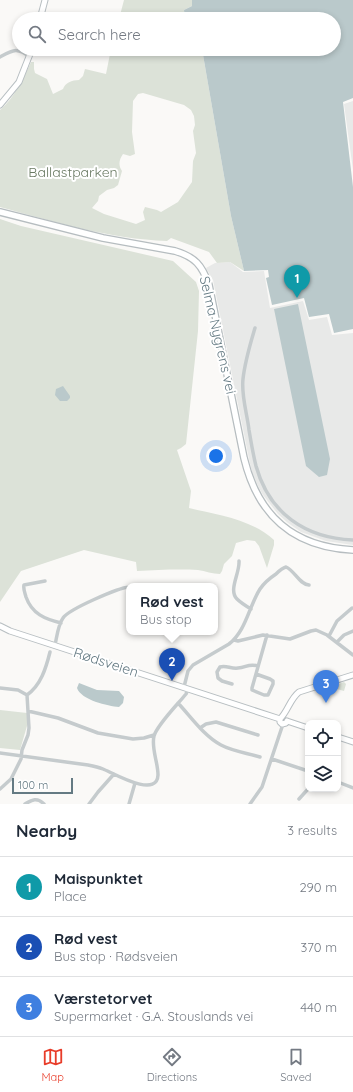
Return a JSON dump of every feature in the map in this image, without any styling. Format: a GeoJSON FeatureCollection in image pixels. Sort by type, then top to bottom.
{"type":"FeatureCollection","features":[{"type":"Feature","properties":{"kind":"main road","name":"Selma Nygrens vei"},"geometry":{"type":"LineString","coordinates":[[0,212],[103,238],[175,251],[184,254],[198,263],[202,268],[209,285],[244,458],[251,482],[259,498],[272,516],[291,532],[305,540],[339,549],[353,550]]}},
{"type":"Feature","properties":{"kind":"street"},"geometry":{"type":"LineString","coordinates":[[42,12],[45,0]]}},
{"type":"Feature","properties":{"kind":"street"},"geometry":{"type":"LineString","coordinates":[[0,57],[12,52]]}},
{"type":"Feature","properties":{"kind":"street"},"geometry":{"type":"LineString","coordinates":[[0,105],[19,82],[30,57]]}},
{"type":"Feature","properties":{"kind":"street"},"geometry":{"type":"LineString","coordinates":[[255,328],[244,374],[243,393],[256,466],[266,490],[272,500],[286,516],[309,531],[331,538],[353,540]]}},
{"type":"Feature","properties":{"kind":"street"},"geometry":{"type":"LineString","coordinates":[[239,561],[239,570],[234,593],[237,599],[251,609]]}},
{"type":"Feature","properties":{"kind":"street"},"geometry":{"type":"LineString","coordinates":[[28,711],[58,718],[98,733],[133,739],[144,738],[154,734],[178,703],[186,688],[188,671],[193,665],[234,640],[248,617],[263,585],[284,567],[290,569],[303,583],[309,584]]}},
{"type":"Feature","properties":{"kind":"street"},"geometry":{"type":"LineString","coordinates":[[45,581],[24,585],[23,587],[28,601],[31,608],[35,612],[49,620],[61,623]]}},
{"type":"Feature","properties":{"kind":"street"},"geometry":{"type":"LineString","coordinates":[[55,645],[64,617],[72,611],[118,589],[126,588]]}},
{"type":"Feature","properties":{"kind":"street"},"geometry":{"type":"LineString","coordinates":[[329,636],[339,618],[352,608]]}},
{"type":"Feature","properties":{"kind":"street","name":"Rødsveien"},"geometry":{"type":"LineString","coordinates":[[0,626],[10,631],[305,727]]}},
{"type":"Feature","properties":{"kind":"street"},"geometry":{"type":"LineString","coordinates":[[234,640],[238,641],[267,635],[290,639],[316,630],[329,636],[353,655]]}},
{"type":"Feature","properties":{"kind":"street"},"geometry":{"type":"LineString","coordinates":[[337,642],[344,635],[353,632]]}},
{"type":"Feature","properties":{"kind":"street"},"geometry":{"type":"LineString","coordinates":[[256,674],[273,681],[268,695],[252,690],[256,674],[258,666],[267,635]]}},
{"type":"Feature","properties":{"kind":"street"},"geometry":{"type":"LineString","coordinates":[[27,694],[34,689],[46,670],[50,652]]}},
{"type":"Feature","properties":{"kind":"street"},"geometry":{"type":"LineString","coordinates":[[232,684],[218,678],[217,672],[220,667],[225,666],[237,668],[248,665],[258,666]]}},
{"type":"Feature","properties":{"kind":"street"},"geometry":{"type":"LineString","coordinates":[[250,804],[262,787],[293,697],[299,692],[353,675]]}},
{"type":"Feature","properties":{"kind":"street"},"geometry":{"type":"LineString","coordinates":[[0,688],[18,690],[27,694]]}},
{"type":"Feature","properties":{"kind":"street"},"geometry":{"type":"LineString","coordinates":[[0,788],[11,779],[21,756],[29,728],[27,694]]}},
{"type":"Feature","properties":{"kind":"street"},"geometry":{"type":"LineString","coordinates":[[178,703],[200,728],[220,745],[260,757]]}},
{"type":"Feature","properties":{"kind":"street"},"geometry":{"type":"LineString","coordinates":[[200,728],[206,724],[216,722],[258,735]]}},
{"type":"Feature","properties":{"kind":"street"},"geometry":{"type":"LineString","coordinates":[[0,753],[102,768],[135,783],[148,786],[153,785],[157,781],[158,774],[154,734]]}},
{"type":"Feature","properties":{"kind":"street"},"geometry":{"type":"LineString","coordinates":[[341,738],[353,742]]}},
{"type":"Feature","properties":{"kind":"street"},"geometry":{"type":"LineString","coordinates":[[272,759],[305,771]]}},
{"type":"Feature","properties":{"kind":"street"},"geometry":{"type":"LineString","coordinates":[[88,804],[114,774]]}},
{"type":"Feature","properties":{"kind":"street"},"geometry":{"type":"LineString","coordinates":[[129,804],[135,783]]}},
{"type":"Feature","properties":{"kind":"street"},"geometry":{"type":"LineString","coordinates":[[341,783],[353,788]]}},
{"type":"Feature","properties":{"kind":"street"},"geometry":{"type":"LineString","coordinates":[[299,799],[305,792]]}},
{"type":"Feature","properties":{"kind":"street"},"geometry":{"type":"LineString","coordinates":[[25,804],[35,800],[39,800],[44,804]]}},
{"type":"Feature","properties":{"kind":"shaded area"},"geometry":{"type":"Polygon","coordinates":[[[192,0],[353,0],[353,98],[343,102],[353,187],[353,329],[334,333],[329,314],[309,317],[304,298],[272,305],[266,278],[269,277],[268,270],[244,271],[231,216],[203,56],[341,56],[341,12],[184,12],[184,10],[192,6],[192,0]]]}},
{"type":"Feature","properties":{"kind":"shaded area"},"geometry":{"type":"Polygon","coordinates":[[[353,101],[353,170],[344,104],[353,101]]]}},
{"type":"Feature","properties":{"kind":"shaded area"},"geometry":{"type":"Polygon","coordinates":[[[230,262],[243,272],[264,271],[270,308],[303,301],[309,320],[327,317],[332,335],[353,333],[353,545],[326,541],[301,532],[278,514],[258,486],[252,472],[249,459],[213,280],[206,268],[215,263],[230,262]]]}},
{"type":"Feature","properties":{"kind":"shaded area"},"geometry":{"type":"Polygon","coordinates":[[[298,304],[330,459],[327,475],[319,477],[306,466],[274,309],[298,304]]]}},
{"type":"Feature","properties":{"kind":"shaded area"},"geometry":{"type":"Polygon","coordinates":[[[63,386],[70,396],[67,401],[60,401],[55,395],[56,389],[63,386]]]}},
{"type":"Feature","properties":{"kind":"shaded area"},"geometry":{"type":"Polygon","coordinates":[[[79,683],[97,690],[119,691],[124,697],[123,703],[119,707],[102,704],[89,699],[77,688],[79,683]]]}},
{"type":"Feature","properties":{"kind":"green space"},"geometry":{"type":"Polygon","coordinates":[[[124,0],[192,0],[192,6],[184,10],[184,12],[121,12],[124,0]]]}},
{"type":"Feature","properties":{"kind":"green space","name":"Ballastparken"},"geometry":{"type":"Polygon","coordinates":[[[110,56],[203,56],[231,216],[244,271],[230,262],[217,263],[209,252],[171,238],[167,241],[125,237],[62,224],[0,207],[0,110],[14,94],[31,62],[34,62],[35,73],[47,79],[53,94],[63,89],[69,82],[79,80],[83,76],[85,69],[106,74],[110,56]],[[143,93],[138,94],[133,101],[132,132],[135,154],[130,156],[123,154],[120,162],[122,171],[118,185],[99,196],[98,201],[92,208],[104,214],[136,224],[145,220],[143,212],[145,207],[161,212],[178,202],[192,182],[193,161],[196,153],[193,131],[195,125],[194,116],[191,110],[184,105],[143,93]]]}},
{"type":"Feature","properties":{"kind":"green space"},"geometry":{"type":"Polygon","coordinates":[[[0,219],[21,226],[173,261],[196,282],[199,291],[198,331],[186,444],[177,450],[191,491],[189,508],[245,522],[265,533],[274,540],[274,545],[267,568],[259,546],[255,541],[247,540],[236,543],[232,556],[224,564],[220,574],[198,570],[137,571],[136,562],[84,550],[21,571],[0,602],[0,219]]]}},
{"type":"Feature","properties":{"kind":"green space"},"geometry":{"type":"Polygon","coordinates":[[[344,682],[346,684],[344,691],[333,688],[333,686],[344,682]]]}},
{"type":"Feature","properties":{"kind":"green space"},"geometry":{"type":"Polygon","coordinates":[[[0,710],[27,713],[27,726],[20,750],[0,748],[0,710]]]}},
{"type":"Feature","properties":{"kind":"place","name":"Maispunktet"},"geometry":{"type":"Point","coordinates":[297,298]}},
{"type":"Feature","properties":{"kind":"place","name":"Rød vest"},"geometry":{"type":"Point","coordinates":[172,681]}},
{"type":"Feature","properties":{"kind":"place","name":"Værstetorvet"},"geometry":{"type":"Point","coordinates":[326,703]}}]}
